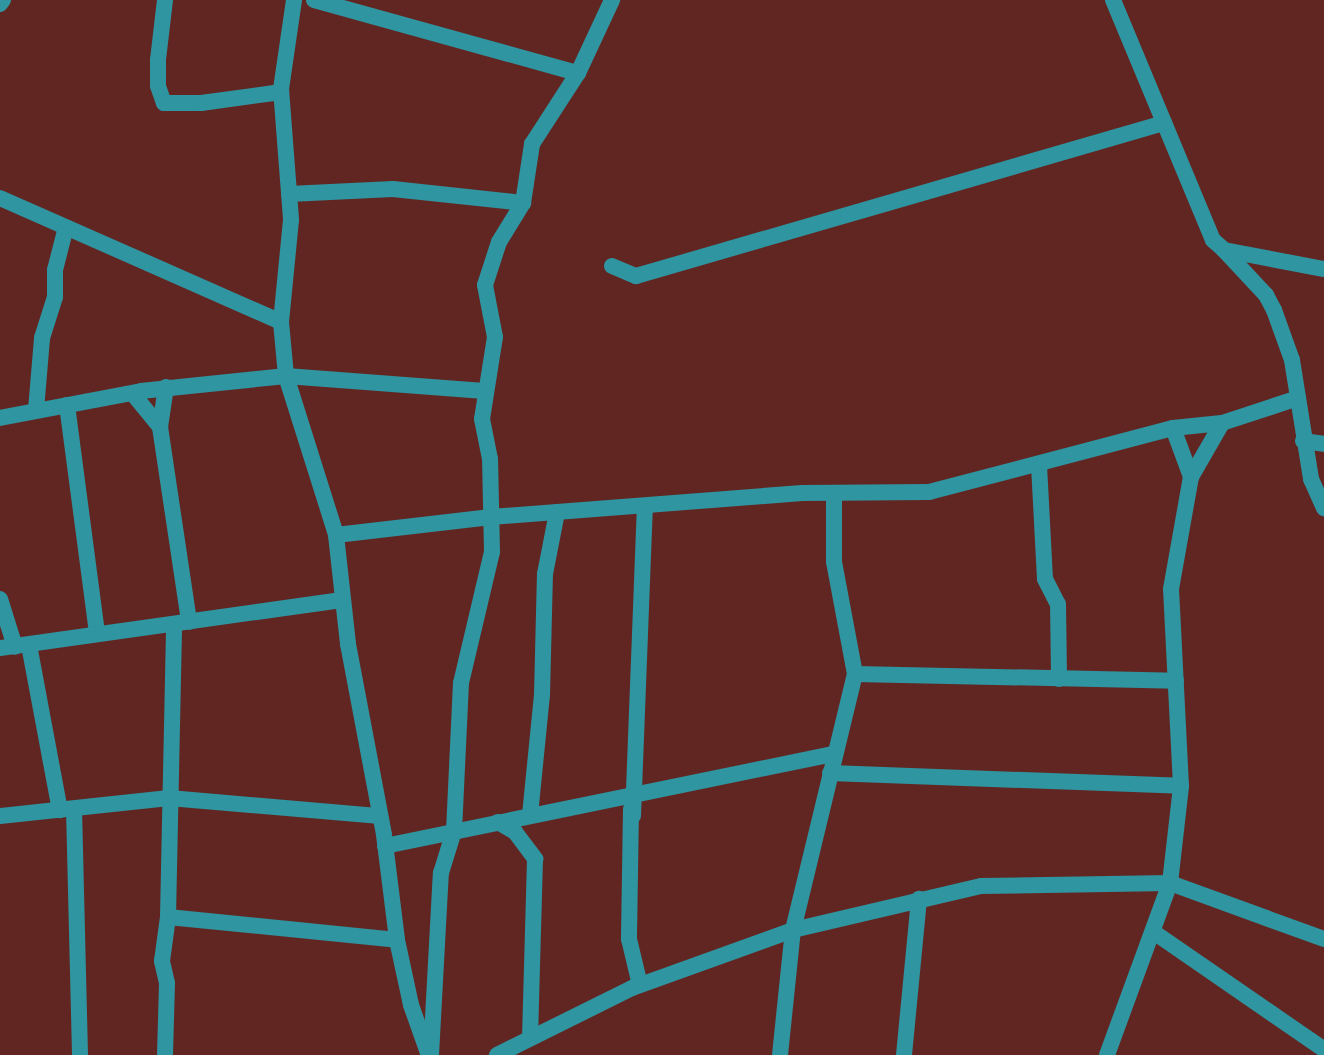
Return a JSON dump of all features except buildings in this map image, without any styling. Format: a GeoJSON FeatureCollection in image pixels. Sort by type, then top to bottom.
{"type":"FeatureCollection","features":[{"type":"Feature","properties":{"kind":"street"},"geometry":{"type":"LineString","coordinates":[[165,0],[158,73],[164,103],[201,103],[281,92]]}},
{"type":"Feature","properties":{"kind":"street"},"geometry":{"type":"LineString","coordinates":[[294,0],[281,92],[289,194],[281,322],[286,376],[336,535],[342,600],[385,846],[397,940],[411,1004],[430,1055]]}},
{"type":"Feature","properties":{"kind":"street"},"geometry":{"type":"LineString","coordinates":[[314,0],[578,73]]}},
{"type":"Feature","properties":{"kind":"street"},"geometry":{"type":"LineString","coordinates":[[430,1055],[441,873],[454,831],[461,683],[492,552],[490,459],[482,419],[484,391],[495,337],[485,285],[499,242],[523,203],[532,144],[578,73],[612,0]]}},
{"type":"Feature","properties":{"kind":"street"},"geometry":{"type":"LineString","coordinates":[[1112,0],[1199,214],[1213,240],[1270,303],[1292,360],[1303,441],[1311,478],[1324,508]]}},
{"type":"Feature","properties":{"kind":"street"},"geometry":{"type":"LineString","coordinates":[[612,266],[636,276],[1164,123]]}},
{"type":"Feature","properties":{"kind":"street"},"geometry":{"type":"LineString","coordinates":[[289,194],[394,189],[523,203]]}},
{"type":"Feature","properties":{"kind":"street"},"geometry":{"type":"LineString","coordinates":[[0,198],[281,322]]}},
{"type":"Feature","properties":{"kind":"street"},"geometry":{"type":"LineString","coordinates":[[36,410],[42,338],[55,297],[55,270],[66,227]]}},
{"type":"Feature","properties":{"kind":"street"},"geometry":{"type":"LineString","coordinates":[[1224,250],[1324,269]]}},
{"type":"Feature","properties":{"kind":"street"},"geometry":{"type":"LineString","coordinates":[[0,418],[166,387],[286,376],[484,391]]}},
{"type":"Feature","properties":{"kind":"street"},"geometry":{"type":"LineString","coordinates":[[164,1055],[167,983],[162,961],[168,917],[169,799],[181,624],[160,427],[166,387]]}},
{"type":"Feature","properties":{"kind":"street"},"geometry":{"type":"LineString","coordinates":[[132,394],[160,427]]}},
{"type":"Feature","properties":{"kind":"street"},"geometry":{"type":"LineString","coordinates":[[336,535],[491,517],[802,493],[834,495],[929,492],[1039,466],[1173,428],[1223,423],[1298,398]]}},
{"type":"Feature","properties":{"kind":"street"},"geometry":{"type":"LineString","coordinates":[[67,405],[97,634]]}},
{"type":"Feature","properties":{"kind":"street"},"geometry":{"type":"LineString","coordinates":[[1107,1055],[1140,962],[1155,933],[1170,883],[1181,786],[1171,589],[1191,477],[1223,423]]}},
{"type":"Feature","properties":{"kind":"street"},"geometry":{"type":"LineString","coordinates":[[1173,428],[1191,477]]}},
{"type":"Feature","properties":{"kind":"street"},"geometry":{"type":"LineString","coordinates":[[1303,441],[1324,444]]}},
{"type":"Feature","properties":{"kind":"street"},"geometry":{"type":"LineString","coordinates":[[1039,466],[1045,579],[1058,604],[1059,679]]}},
{"type":"Feature","properties":{"kind":"street"},"geometry":{"type":"LineString","coordinates":[[780,1055],[793,930],[855,674],[834,562],[834,495]]}},
{"type":"Feature","properties":{"kind":"street"},"geometry":{"type":"LineString","coordinates":[[640,985],[629,939],[633,816],[630,793],[645,506]]}},
{"type":"Feature","properties":{"kind":"street"},"geometry":{"type":"LineString","coordinates":[[530,815],[542,695],[545,573],[556,512]]}},
{"type":"Feature","properties":{"kind":"street"},"geometry":{"type":"LineString","coordinates":[[0,599],[67,809],[80,1055]]}},
{"type":"Feature","properties":{"kind":"street"},"geometry":{"type":"LineString","coordinates":[[15,647],[342,600]]}},
{"type":"Feature","properties":{"kind":"street"},"geometry":{"type":"LineString","coordinates":[[855,674],[1176,681]]}},
{"type":"Feature","properties":{"kind":"street"},"geometry":{"type":"LineString","coordinates":[[385,846],[630,793],[834,754]]}},
{"type":"Feature","properties":{"kind":"street"},"geometry":{"type":"LineString","coordinates":[[831,773],[1181,786]]}},
{"type":"Feature","properties":{"kind":"street"},"geometry":{"type":"LineString","coordinates":[[0,816],[169,799],[380,816]]}},
{"type":"Feature","properties":{"kind":"street"},"geometry":{"type":"LineString","coordinates":[[498,822],[515,832],[535,859],[530,1038]]}},
{"type":"Feature","properties":{"kind":"street"},"geometry":{"type":"LineString","coordinates":[[497,1055],[640,985],[793,930],[981,886],[1170,883],[1324,939]]}},
{"type":"Feature","properties":{"kind":"street"},"geometry":{"type":"LineString","coordinates":[[904,1055],[919,899]]}},
{"type":"Feature","properties":{"kind":"street"},"geometry":{"type":"LineString","coordinates":[[168,917],[397,940]]}},
{"type":"Feature","properties":{"kind":"street"},"geometry":{"type":"LineString","coordinates":[[1155,933],[1321,1047]]}}]}
